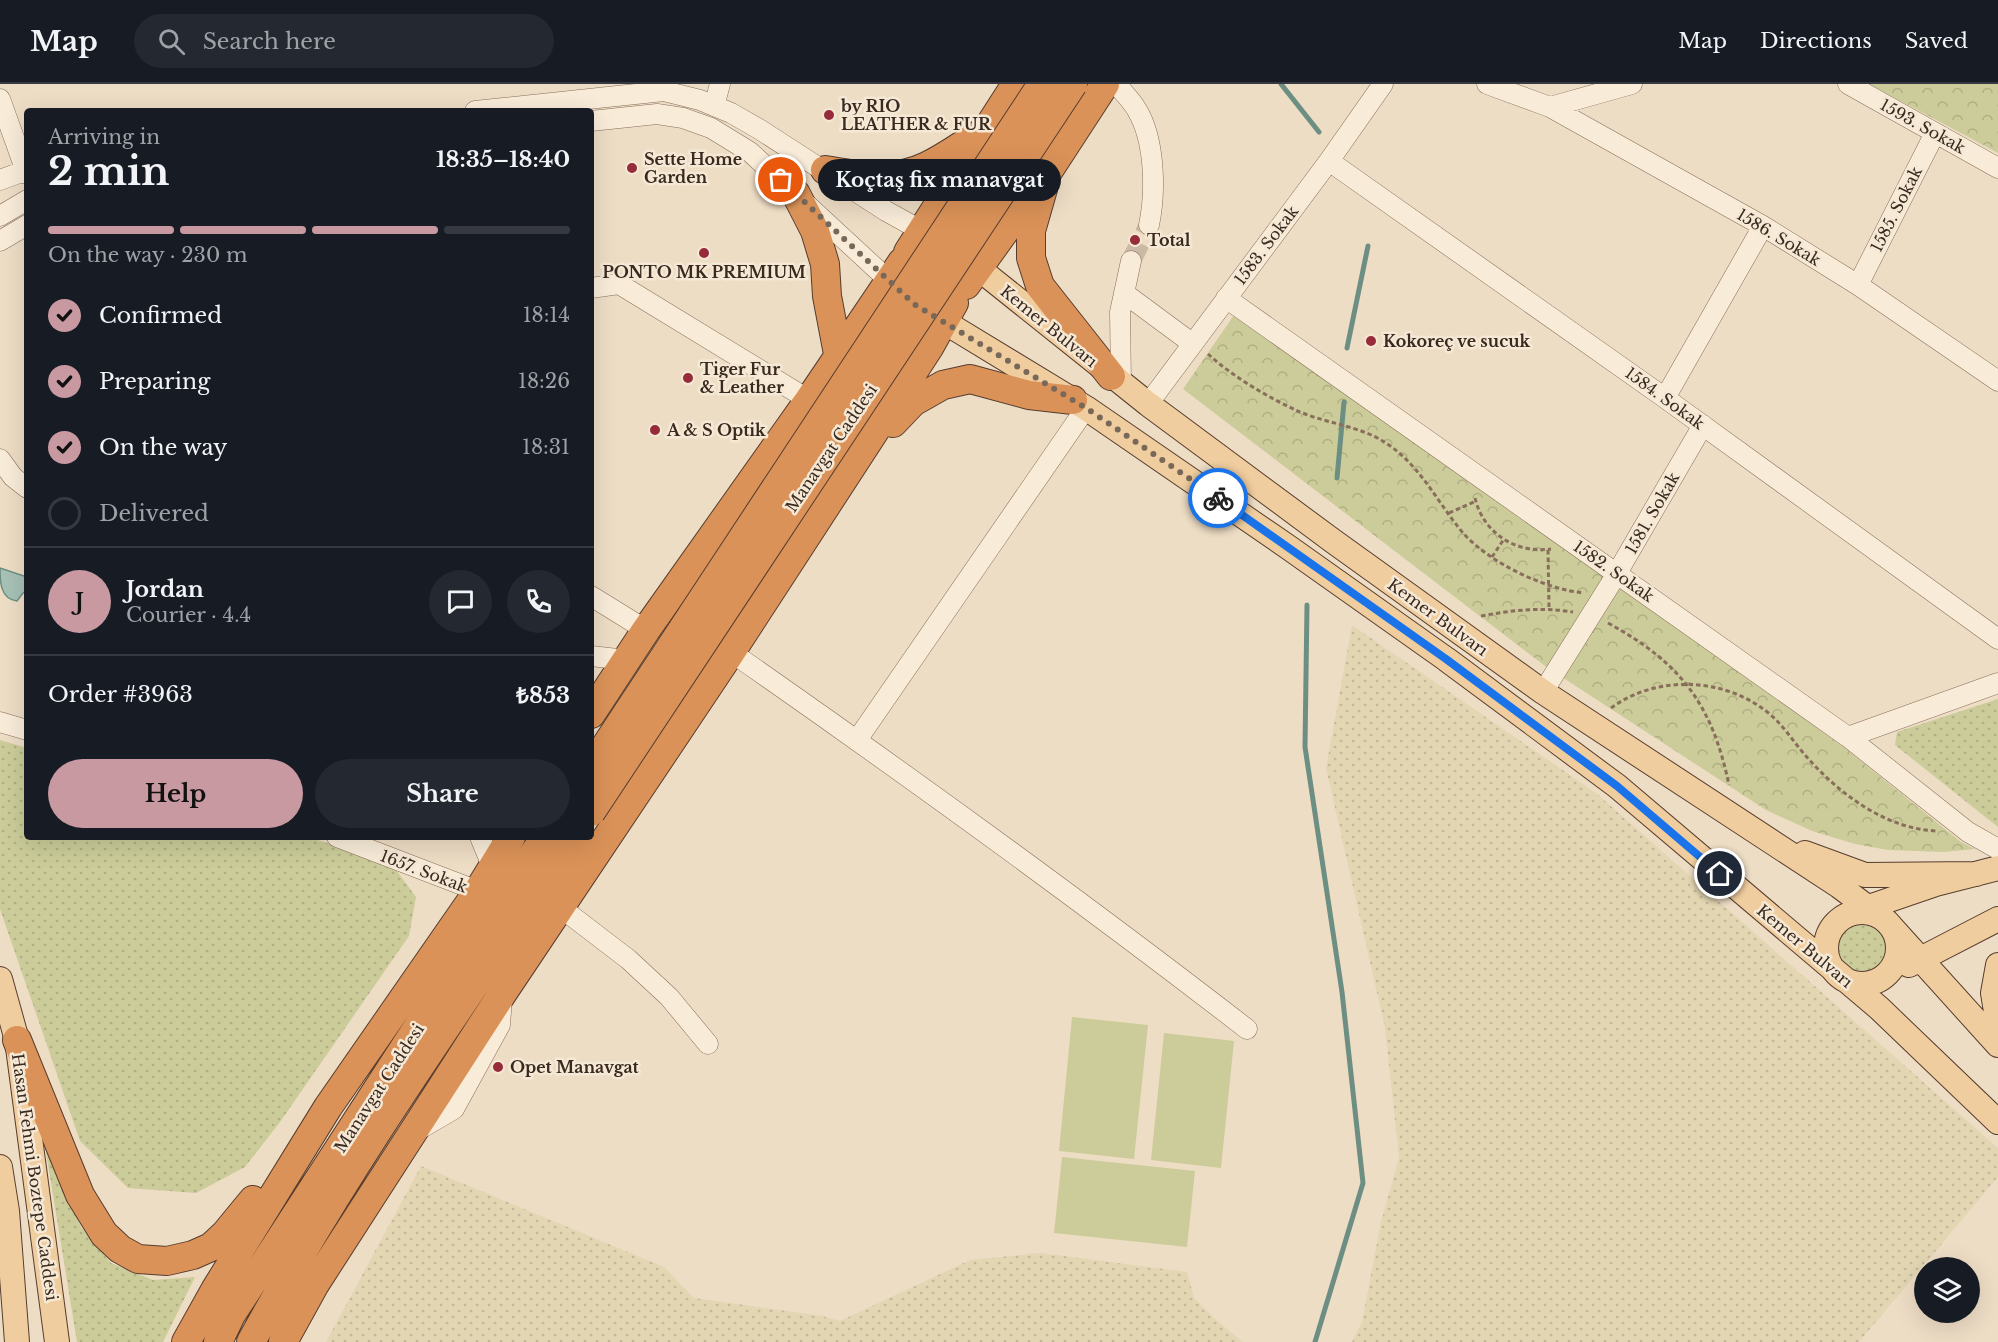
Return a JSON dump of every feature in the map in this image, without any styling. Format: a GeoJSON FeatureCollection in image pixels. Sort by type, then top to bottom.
{"type":"FeatureCollection","features":[{"type":"Feature","properties":{"kind":"highway"},"geometry":{"type":"LineString","coordinates":[[853,466],[934,276],[987,130],[1016,84]]}},
{"type":"Feature","properties":{"kind":"highway","name":"Manavgat Caddesi"},"geometry":{"type":"LineString","coordinates":[[594,763],[1042,84]]}},
{"type":"Feature","properties":{"kind":"highway","name":"Manavgat Caddesi"},"geometry":{"type":"LineString","coordinates":[[594,807],[1073,84]]}},
{"type":"Feature","properties":{"kind":"highway"},"geometry":{"type":"LineString","coordinates":[[594,709],[646,630],[809,400],[838,354],[934,276],[1049,170],[1105,84]]}},
{"type":"Feature","properties":{"kind":"highway"},"geometry":{"type":"LineString","coordinates":[[825,170],[864,176],[902,174],[927,166],[987,130]]}},
{"type":"Feature","properties":{"kind":"highway"},"geometry":{"type":"LineString","coordinates":[[1049,170],[1032,231],[1031,258],[1040,286],[1116,380]]}},
{"type":"Feature","properties":{"kind":"highway"},"geometry":{"type":"LineString","coordinates":[[796,194],[815,231],[825,264],[826,296],[838,354]]}},
{"type":"Feature","properties":{"kind":"highway"},"geometry":{"type":"LineString","coordinates":[[283,1342],[315,1284],[502,994],[853,466],[913,402],[943,385],[970,379],[1029,395],[1080,404]]}},
{"type":"Feature","properties":{"kind":"highway"},"geometry":{"type":"LineString","coordinates":[[186,1342],[215,1290],[328,1107],[478,891],[509,840]]}},
{"type":"Feature","properties":{"kind":"highway","name":"Manavgat Caddesi"},"geometry":{"type":"LineString","coordinates":[[218,1342],[231,1315],[418,1025],[543,840]]}},
{"type":"Feature","properties":{"kind":"highway","name":"Manavgat Caddesi"},"geometry":{"type":"LineString","coordinates":[[251,1342],[291,1270],[353,1168],[573,840]]}},
{"type":"Feature","properties":{"kind":"highway"},"geometry":{"type":"LineString","coordinates":[[17,1040],[80,1195],[104,1234],[120,1249],[138,1259],[168,1261],[193,1255],[211,1247],[225,1234],[328,1107]]}},
{"type":"Feature","properties":{"kind":"main road","name":"Kemer Bulvarı"},"geometry":{"type":"LineString","coordinates":[[934,276],[1116,380],[1543,692],[1764,837],[1868,914],[1921,958],[1998,1046]]}},
{"type":"Feature","properties":{"kind":"main road","name":"Kemer Bulvarı"},"geometry":{"type":"LineString","coordinates":[[934,276],[1080,404],[1326,573],[1617,786],[1879,1008],[1998,1122]]}},
{"type":"Feature","properties":{"kind":"main road"},"geometry":{"type":"LineString","coordinates":[[1764,837],[1865,875],[1987,871]]}},
{"type":"Feature","properties":{"kind":"main road"},"geometry":{"type":"LineString","coordinates":[[1987,871],[1936,884],[1868,914],[1836,924],[1826,940],[1826,952],[1830,964],[1846,981],[1869,984],[1998,919]]}},
{"type":"Feature","properties":{"kind":"main road"},"geometry":{"type":"LineString","coordinates":[[1868,914],[1894,930],[1898,940],[1895,963],[1889,973],[1880,980]]}},
{"type":"Feature","properties":{"kind":"main road"},"geometry":{"type":"LineString","coordinates":[[1998,965],[1993,993],[1998,1024]]}},
{"type":"Feature","properties":{"kind":"main road","name":"Hasan Fehmi Boztepe Caddesi"},"geometry":{"type":"LineString","coordinates":[[0,979],[17,1040],[57,1342]]}},
{"type":"Feature","properties":{"kind":"main road","name":"Hasan Fehmi Boztepe Caddesi"},"geometry":{"type":"LineString","coordinates":[[0,1167],[7,1211],[17,1342]]}},
{"type":"Feature","properties":{"kind":"street"},"geometry":{"type":"LineString","coordinates":[[714,106],[720,84]]}},
{"type":"Feature","properties":{"kind":"street"},"geometry":{"type":"LineString","coordinates":[[1116,84],[1137,110],[1150,142],[1153,206],[1149,225]]}},
{"type":"Feature","properties":{"kind":"street","name":"1583. Sokak"},"geometry":{"type":"LineString","coordinates":[[1148,405],[1329,161],[1383,84]]}},
{"type":"Feature","properties":{"kind":"street","name":"1586. Sokak"},"geometry":{"type":"LineString","coordinates":[[1488,84],[1550,107],[1763,226],[1858,285],[1998,381]]}},
{"type":"Feature","properties":{"kind":"street"},"geometry":{"type":"LineString","coordinates":[[1550,107],[1632,84]]}},
{"type":"Feature","properties":{"kind":"street","name":"1593. Sokak"},"geometry":{"type":"LineString","coordinates":[[1848,84],[1998,168]]}},
{"type":"Feature","properties":{"kind":"street"},"geometry":{"type":"LineString","coordinates":[[500,108],[667,88],[700,100],[759,129],[886,211],[934,276]]}},
{"type":"Feature","properties":{"kind":"street"},"geometry":{"type":"LineString","coordinates":[[0,99],[24,165]]}},
{"type":"Feature","properties":{"kind":"street"},"geometry":{"type":"LineString","coordinates":[[594,121],[657,114],[683,118],[711,128],[750,152],[796,194],[934,276]]}},
{"type":"Feature","properties":{"kind":"street","name":"1585. Sokak"},"geometry":{"type":"LineString","coordinates":[[1858,285],[1935,133]]}},
{"type":"Feature","properties":{"kind":"street","name":"1584. Sokak"},"geometry":{"type":"LineString","coordinates":[[1329,161],[1703,425],[1998,639]]}},
{"type":"Feature","properties":{"kind":"street"},"geometry":{"type":"LineString","coordinates":[[0,180],[24,172]]}},
{"type":"Feature","properties":{"kind":"street"},"geometry":{"type":"LineString","coordinates":[[0,216],[24,202]]}},
{"type":"Feature","properties":{"kind":"street"},"geometry":{"type":"LineString","coordinates":[[1665,398],[1763,226]]}},
{"type":"Feature","properties":{"kind":"street"},"geometry":{"type":"LineString","coordinates":[[0,242],[24,227]]}},
{"type":"Feature","properties":{"kind":"street"},"geometry":{"type":"LineString","coordinates":[[1116,380],[1120,312],[1131,261]]}},
{"type":"Feature","properties":{"kind":"street"},"geometry":{"type":"LineString","coordinates":[[594,288],[619,284],[809,400]]}},
{"type":"Feature","properties":{"kind":"street"},"geometry":{"type":"LineString","coordinates":[[1124,293],[1193,344]]}},
{"type":"Feature","properties":{"kind":"street","name":"1582. Sokak"},"geometry":{"type":"LineString","coordinates":[[1227,298],[1423,439],[1618,573],[1848,737],[1968,832],[1998,849]]}},
{"type":"Feature","properties":{"kind":"street"},"geometry":{"type":"LineString","coordinates":[[857,740],[1080,404]]}},
{"type":"Feature","properties":{"kind":"street","name":"1581. Sokak"},"geometry":{"type":"LineString","coordinates":[[1543,692],[1618,573],[1703,425]]}},
{"type":"Feature","properties":{"kind":"street"},"geometry":{"type":"LineString","coordinates":[[0,459],[13,477],[24,486]]}},
{"type":"Feature","properties":{"kind":"street"},"geometry":{"type":"LineString","coordinates":[[594,598],[646,630]]}},
{"type":"Feature","properties":{"kind":"street"},"geometry":{"type":"LineString","coordinates":[[731,652],[857,740],[1247,1029]]}},
{"type":"Feature","properties":{"kind":"street"},"geometry":{"type":"LineString","coordinates":[[594,656],[626,660]]}},
{"type":"Feature","properties":{"kind":"street"},"geometry":{"type":"LineString","coordinates":[[1848,737],[1998,683]]}},
{"type":"Feature","properties":{"kind":"street"},"geometry":{"type":"LineString","coordinates":[[0,722],[24,729]]}},
{"type":"Feature","properties":{"kind":"street","name":"1657. Sokak"},"geometry":{"type":"LineString","coordinates":[[345,840],[478,891]]}},
{"type":"Feature","properties":{"kind":"street"},"geometry":{"type":"LineString","coordinates":[[481,840],[492,866]]}},
{"type":"Feature","properties":{"kind":"street"},"geometry":{"type":"LineString","coordinates":[[560,908],[628,959],[669,997],[708,1044]]}},
{"type":"Feature","properties":{"kind":"path"},"geometry":{"type":"LineString","coordinates":[[1333,422],[1350,426],[1386,443],[1416,468],[1463,533],[1492,557],[1549,584],[1577,592],[1604,595]]}},
{"type":"Feature","properties":{"kind":"path"},"geometry":{"type":"LineString","coordinates":[[1474,492],[1485,522],[1504,539],[1518,546],[1532,549],[1557,548]]}},
{"type":"Feature","properties":{"kind":"path"},"geometry":{"type":"LineString","coordinates":[[1449,513],[1476,501]]}},
{"type":"Feature","properties":{"kind":"path"},"geometry":{"type":"LineString","coordinates":[[1492,557],[1504,539]]}},
{"type":"Feature","properties":{"kind":"path"},"geometry":{"type":"LineString","coordinates":[[1548,550],[1549,608]]}},
{"type":"Feature","properties":{"kind":"path"},"geometry":{"type":"LineString","coordinates":[[1481,616],[1514,610],[1549,608],[1591,615],[1632,636],[1672,667],[1687,684],[1711,725],[1722,753],[1729,785]]}},
{"type":"Feature","properties":{"kind":"path"},"geometry":{"type":"LineString","coordinates":[[1611,708],[1625,698],[1666,685],[1705,685],[1737,694],[1765,710],[1785,728],[1805,755],[1824,775],[1864,807],[1917,830],[1937,831]]}},
{"type":"Feature","properties":{"kind":"shaded area"},"geometry":{"type":"Polygon","coordinates":[[[0,568],[24,576],[24,592],[17,601],[11,600],[4,593],[0,568]]]}},
{"type":"Feature","properties":{"kind":"shaded area"},"geometry":{"type":"Polygon","coordinates":[[[1352,625],[1596,793],[1998,1148],[1998,1177],[1931,1257],[1914,1257],[1914,1277],[1859,1342],[1352,1342],[1362,1322],[1381,1222],[1399,1158],[1385,1028],[1326,768],[1352,625]]]}},
{"type":"Feature","properties":{"kind":"shaded area"},"geometry":{"type":"Polygon","coordinates":[[[421,1166],[664,1267],[694,1298],[822,1316],[840,1321],[970,1260],[1041,1253],[1187,1272],[1194,1298],[1243,1342],[326,1342],[421,1166]]]}},
{"type":"Feature","properties":{"kind":"green space"},"geometry":{"type":"Polygon","coordinates":[[[1869,84],[1998,84],[1998,153],[1869,84]]]}},
{"type":"Feature","properties":{"kind":"green space"},"geometry":{"type":"Polygon","coordinates":[[[1234,315],[1613,580],[1841,745],[1961,842],[1975,849],[1943,852],[1888,850],[1855,844],[1812,831],[1766,810],[1545,666],[1183,389],[1234,315]]]}},
{"type":"Feature","properties":{"kind":"green space"},"geometry":{"type":"Polygon","coordinates":[[[1998,699],[1998,827],[1895,745],[1897,732],[1998,699]]]}},
{"type":"Feature","properties":{"kind":"green space"},"geometry":{"type":"Polygon","coordinates":[[[0,740],[24,747],[24,840],[318,840],[391,863],[416,897],[409,936],[280,1122],[245,1167],[196,1193],[128,1188],[80,1141],[0,909],[0,740]]]}},
{"type":"Feature","properties":{"kind":"green space"},"geometry":{"type":"Polygon","coordinates":[[[1862,925],[1879,932],[1886,949],[1879,966],[1862,973],[1845,966],[1838,949],[1845,932],[1862,925]]]}},
{"type":"Feature","properties":{"kind":"green space"},"geometry":{"type":"Polygon","coordinates":[[[1072,1017],[1148,1025],[1134,1159],[1059,1151],[1072,1017]]]}},
{"type":"Feature","properties":{"kind":"green space"},"geometry":{"type":"Polygon","coordinates":[[[1164,1033],[1234,1041],[1221,1168],[1151,1160],[1164,1033]]]}},
{"type":"Feature","properties":{"kind":"green space"},"geometry":{"type":"Polygon","coordinates":[[[45,1146],[81,1227],[111,1263],[153,1280],[195,1277],[163,1342],[77,1342],[45,1146]]]}},
{"type":"Feature","properties":{"kind":"green space"},"geometry":{"type":"Polygon","coordinates":[[[1062,1157],[1195,1171],[1187,1247],[1054,1233],[1062,1157]]]}},
{"type":"Feature","properties":{"kind":"waterway"},"geometry":{"type":"LineString","coordinates":[[1281,84],[1319,132]]}},
{"type":"Feature","properties":{"kind":"waterway"},"geometry":{"type":"LineString","coordinates":[[1347,348],[1368,246]]}},
{"type":"Feature","properties":{"kind":"waterway"},"geometry":{"type":"LineString","coordinates":[[1337,478],[1344,402]]}},
{"type":"Feature","properties":{"kind":"waterway"},"geometry":{"type":"LineString","coordinates":[[1307,605],[1305,747],[1342,992],[1363,1183],[1315,1342]]}},
{"type":"Feature","properties":{"kind":"tunnel"},"geometry":{"type":"LineString","coordinates":[[1131,261],[1149,225]]}},
{"type":"Feature","properties":{"kind":"way so far"},"geometry":{"type":"LineString","coordinates":[[781,180],[914,304],[1086,408],[1218,498]]}},
{"type":"Feature","properties":{"kind":"place","name":"by RIO LEATHER & FUR"},"geometry":{"type":"Point","coordinates":[829,115]}},
{"type":"Feature","properties":{"kind":"place","name":"Sette Home Garden"},"geometry":{"type":"Point","coordinates":[632,168]}},
{"type":"Feature","properties":{"kind":"place","name":"Koçtaş fix manavgat"},"geometry":{"type":"Point","coordinates":[781,180]}},
{"type":"Feature","properties":{"kind":"place","name":"Total"},"geometry":{"type":"Point","coordinates":[1135,240]}},
{"type":"Feature","properties":{"kind":"place","name":"PONTO MK PREMIUM"},"geometry":{"type":"Point","coordinates":[704,253]}},
{"type":"Feature","properties":{"kind":"place","name":"Kokoreç ve sucuk"},"geometry":{"type":"Point","coordinates":[1371,341]}},
{"type":"Feature","properties":{"kind":"place","name":"Tiger Fur & Leather"},"geometry":{"type":"Point","coordinates":[688,378]}},
{"type":"Feature","properties":{"kind":"place","name":"A & S Optik"},"geometry":{"type":"Point","coordinates":[655,430]}},
{"type":"Feature","properties":{"kind":"place","name":"Opet Manavgat"},"geometry":{"type":"Point","coordinates":[498,1067]}},
{"type":"Feature","properties":{"kind":"route"},"geometry":{"type":"LineString","coordinates":[[1218,498],[1446,659],[1617,786],[1720,874]]}}]}
